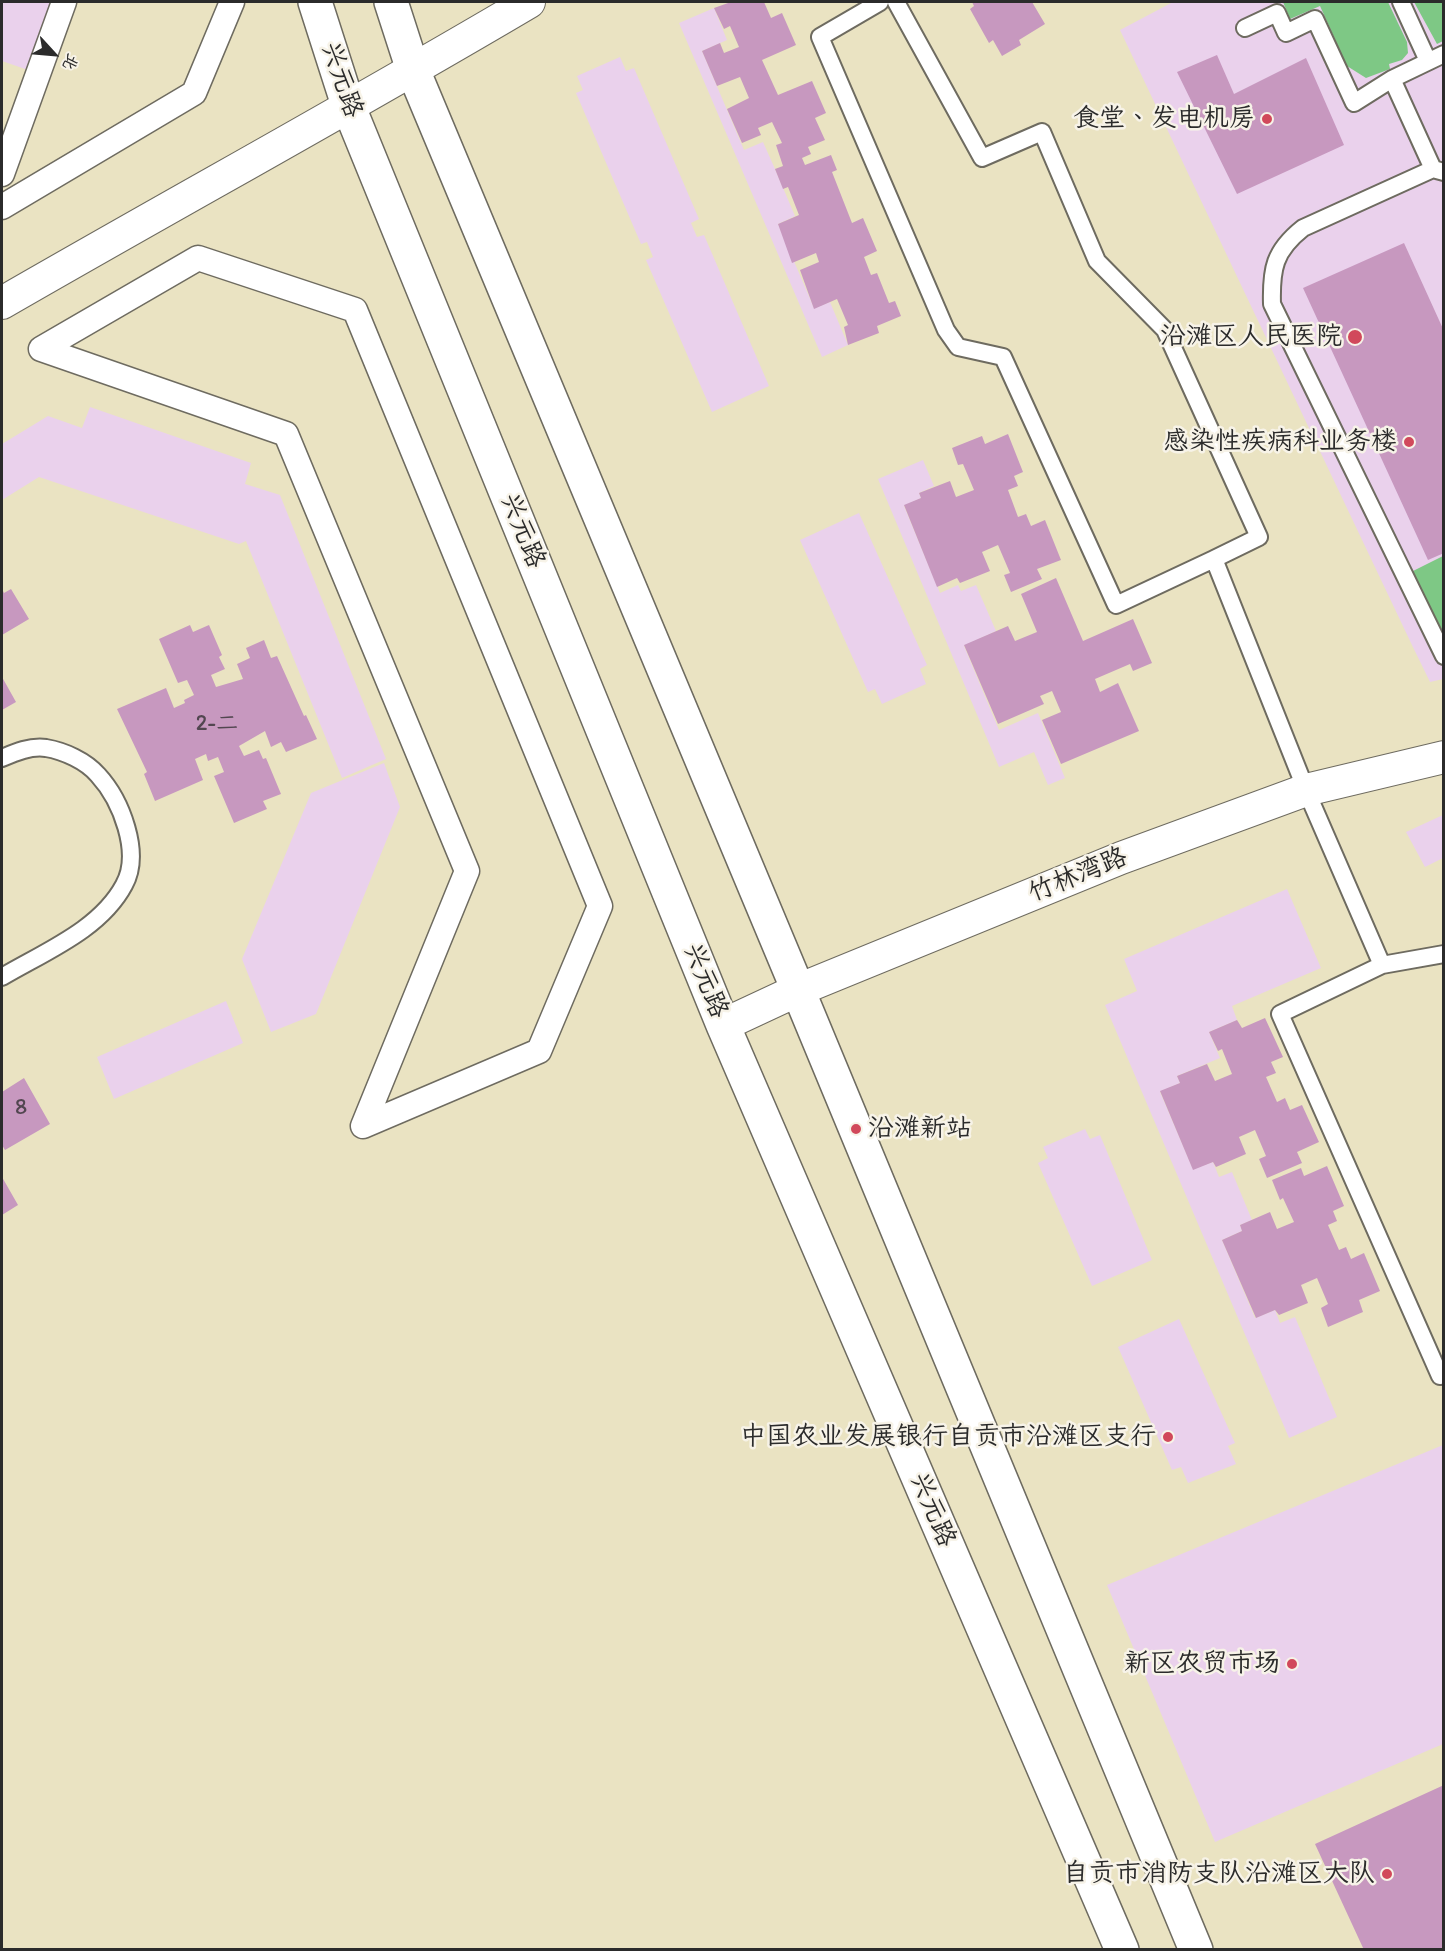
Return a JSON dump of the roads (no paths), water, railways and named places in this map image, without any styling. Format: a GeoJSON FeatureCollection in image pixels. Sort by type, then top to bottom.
{"type":"FeatureCollection","features":[{"type":"Feature","properties":{"kind":"main road","name":"兴元路"},"geometry":{"type":"LineString","coordinates":[[315,2],[348,105],[723,1025],[1122,1950]]}},
{"type":"Feature","properties":{"kind":"main road"},"geometry":{"type":"LineString","coordinates":[[391,2],[413,70],[1196,1950]]}},
{"type":"Feature","properties":{"kind":"street"},"geometry":{"type":"LineString","coordinates":[[2,174],[64,2]]}},
{"type":"Feature","properties":{"kind":"street"},"geometry":{"type":"LineString","coordinates":[[2,207],[194,93],[232,2]]}},
{"type":"Feature","properties":{"kind":"street"},"geometry":{"type":"LineString","coordinates":[[2,303],[529,2]]}},
{"type":"Feature","properties":{"kind":"street"},"geometry":{"type":"LineString","coordinates":[[198,258],[355,310],[600,906],[539,1051],[363,1126],[467,871],[286,434],[41,349],[198,258]]}},
{"type":"Feature","properties":{"kind":"street","name":"竹林湾路"},"geometry":{"type":"LineString","coordinates":[[723,1025],[798,990],[1121,858],[1306,790],[1443,757]]}},
{"type":"Feature","properties":{"kind":"lane"},"geometry":{"type":"LineString","coordinates":[[880,2],[820,37],[946,330],[958,347],[1003,357],[1116,605],[1259,537],[1165,330],[1097,261],[1042,132],[982,158],[896,2]]}},
{"type":"Feature","properties":{"kind":"lane"},"geometry":{"type":"LineString","coordinates":[[1245,28],[1277,14],[1286,33],[1316,20],[1354,103],[1392,79],[1436,57],[1401,2]]}},
{"type":"Feature","properties":{"kind":"lane"},"geometry":{"type":"LineString","coordinates":[[1392,79],[1438,170],[1303,228],[1287,240],[1278,256],[1272,276],[1272,304],[1443,656]]}},
{"type":"Feature","properties":{"kind":"lane"},"geometry":{"type":"LineString","coordinates":[[1214,559],[1306,790],[1382,965]]}},
{"type":"Feature","properties":{"kind":"lane"},"geometry":{"type":"LineString","coordinates":[[2,758],[28,748],[45,748],[85,763],[99,775],[118,808],[129,834],[131,858],[126,882],[100,918],[2,977]]}},
{"type":"Feature","properties":{"kind":"lane"},"geometry":{"type":"LineString","coordinates":[[1443,954],[1382,965],[1280,1014],[1440,1377],[1443,1375]]}},
{"type":"Feature","properties":{"kind":"place","name":"食堂、发电机房"},"geometry":{"type":"Point","coordinates":[1267,119]}},
{"type":"Feature","properties":{"kind":"place","name":"沿滩区人民医院"},"geometry":{"type":"Point","coordinates":[1355,337]}},
{"type":"Feature","properties":{"kind":"place","name":"感染性疾病科业务楼"},"geometry":{"type":"Point","coordinates":[1409,442]}},
{"type":"Feature","properties":{"kind":"place","name":"沿滩新站"},"geometry":{"type":"Point","coordinates":[856,1129]}},
{"type":"Feature","properties":{"kind":"place","name":"中国农业发展银行自贡市沿滩区支行"},"geometry":{"type":"Point","coordinates":[1168,1437]}},
{"type":"Feature","properties":{"kind":"place","name":"新区农贸市场"},"geometry":{"type":"Point","coordinates":[1292,1664]}},
{"type":"Feature","properties":{"kind":"place","name":"自贡市消防支队沿滩区大队"},"geometry":{"type":"Point","coordinates":[1387,1874]}}]}
